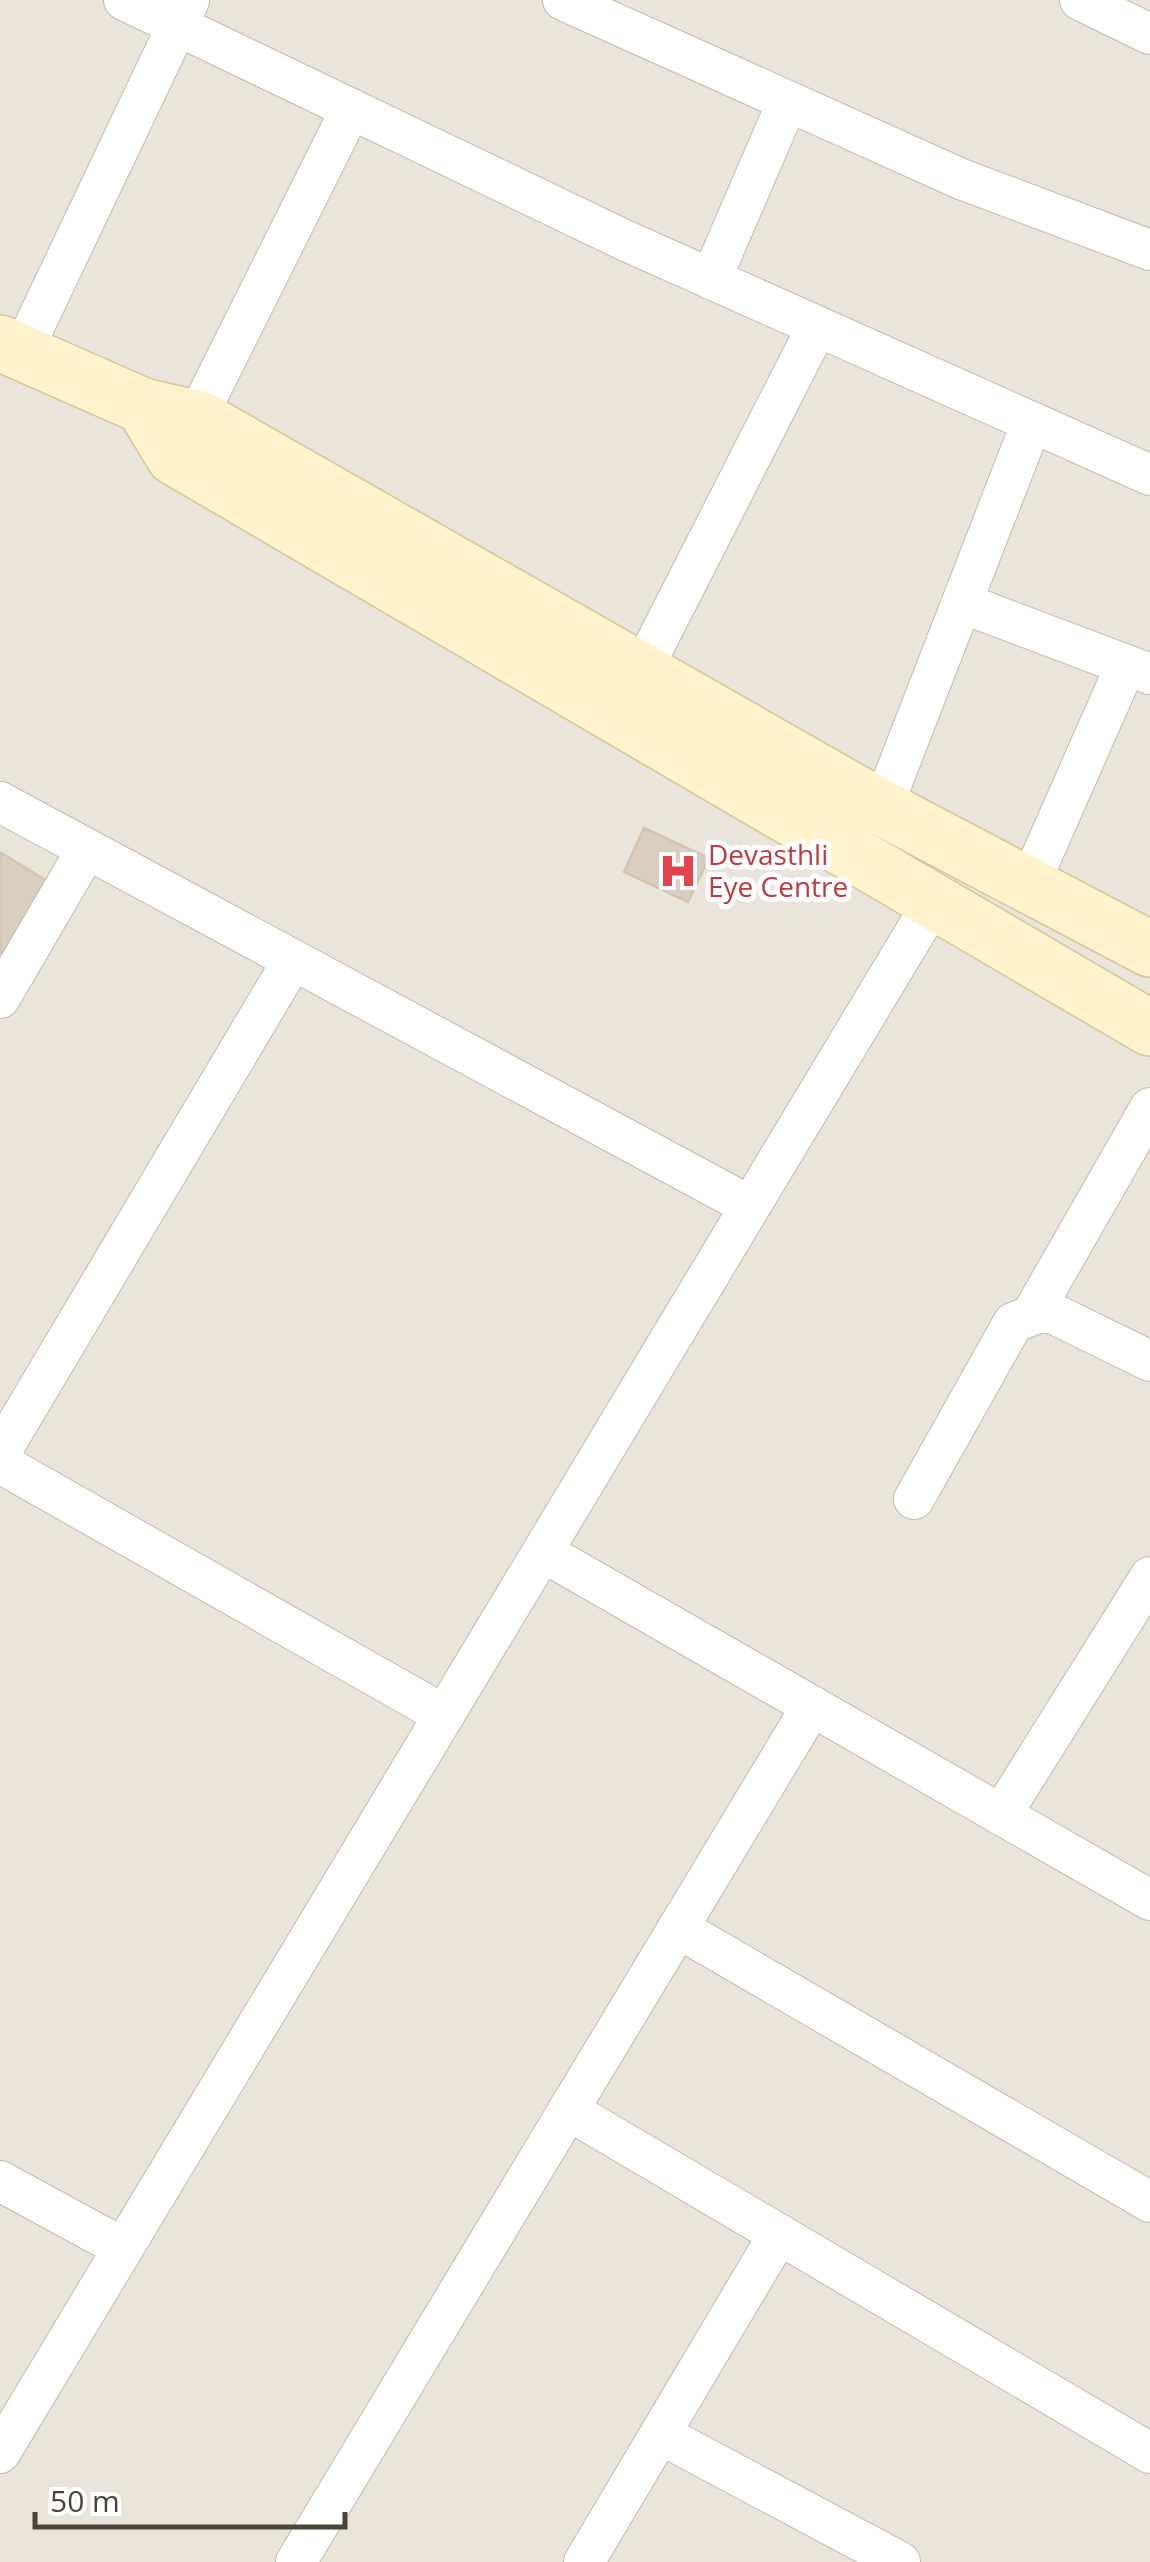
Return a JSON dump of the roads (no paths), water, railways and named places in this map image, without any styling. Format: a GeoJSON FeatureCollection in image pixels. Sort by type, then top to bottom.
{"type":"FeatureCollection","features":[{"type":"Feature","properties":{"kind":"main road"},"geometry":{"type":"LineString","coordinates":[[11,348],[142,406],[187,438],[934,901],[1150,1028]]}},
{"type":"Feature","properties":{"kind":"main road"},"geometry":{"type":"LineString","coordinates":[[187,438],[643,668],[882,808],[1150,949]]}},
{"type":"Feature","properties":{"kind":"street"},"geometry":{"type":"LineString","coordinates":[[124,0],[183,13],[351,109],[711,279],[1150,475]]}},
{"type":"Feature","properties":{"kind":"street"},"geometry":{"type":"LineString","coordinates":[[563,0],[960,179],[1150,250]]}},
{"type":"Feature","properties":{"kind":"street"},"geometry":{"type":"LineString","coordinates":[[1080,0],[1150,34]]}},
{"type":"Feature","properties":{"kind":"street"},"geometry":{"type":"LineString","coordinates":[[11,348],[183,13]]}},
{"type":"Feature","properties":{"kind":"street"},"geometry":{"type":"LineString","coordinates":[[711,279],[787,103]]}},
{"type":"Feature","properties":{"kind":"street"},"geometry":{"type":"LineString","coordinates":[[187,438],[351,109]]}},
{"type":"Feature","properties":{"kind":"street"},"geometry":{"type":"LineString","coordinates":[[643,668],[817,327]]}},
{"type":"Feature","properties":{"kind":"street"},"geometry":{"type":"LineString","coordinates":[[882,808],[1032,422]]}},
{"type":"Feature","properties":{"kind":"street"},"geometry":{"type":"LineString","coordinates":[[962,603],[1138,669],[1029,885]]}},
{"type":"Feature","properties":{"kind":"street"},"geometry":{"type":"LineString","coordinates":[[0,802],[750,1206]]}},
{"type":"Feature","properties":{"kind":"street"},"geometry":{"type":"LineString","coordinates":[[0,998],[87,848]]}},
{"type":"Feature","properties":{"kind":"street"},"geometry":{"type":"LineString","coordinates":[[0,2453],[934,901]]}},
{"type":"Feature","properties":{"kind":"street"},"geometry":{"type":"LineString","coordinates":[[0,1454],[293,960]]}},
{"type":"Feature","properties":{"kind":"street"},"geometry":{"type":"LineString","coordinates":[[1032,1314],[1150,1108]]}},
{"type":"Feature","properties":{"kind":"street"},"geometry":{"type":"LineString","coordinates":[[914,1499],[1013,1323],[1032,1314],[1054,1314],[1150,1361]]}},
{"type":"Feature","properties":{"kind":"street"},"geometry":{"type":"LineString","coordinates":[[0,1463],[444,1716]]}},
{"type":"Feature","properties":{"kind":"street"},"geometry":{"type":"LineString","coordinates":[[543,1552],[1150,1900]]}},
{"type":"Feature","properties":{"kind":"street"},"geometry":{"type":"LineString","coordinates":[[1001,1814],[1150,1577]]}},
{"type":"Feature","properties":{"kind":"street"},"geometry":{"type":"LineString","coordinates":[[296,2562],[812,1706]]}},
{"type":"Feature","properties":{"kind":"street"},"geometry":{"type":"LineString","coordinates":[[678,1928],[1150,2202]]}},
{"type":"Feature","properties":{"kind":"street"},"geometry":{"type":"LineString","coordinates":[[568,2110],[1150,2453]]}},
{"type":"Feature","properties":{"kind":"street"},"geometry":{"type":"LineString","coordinates":[[0,2181],[123,2248]]}},
{"type":"Feature","properties":{"kind":"street"},"geometry":{"type":"LineString","coordinates":[[584,2562],[780,2234]]}},
{"type":"Feature","properties":{"kind":"street"},"geometry":{"type":"LineString","coordinates":[[660,2434],[900,2562]]}},
{"type":"Feature","properties":{"kind":"place","name":"Devasthli Eye Centre"},"geometry":{"type":"Point","coordinates":[678,871]}}]}
